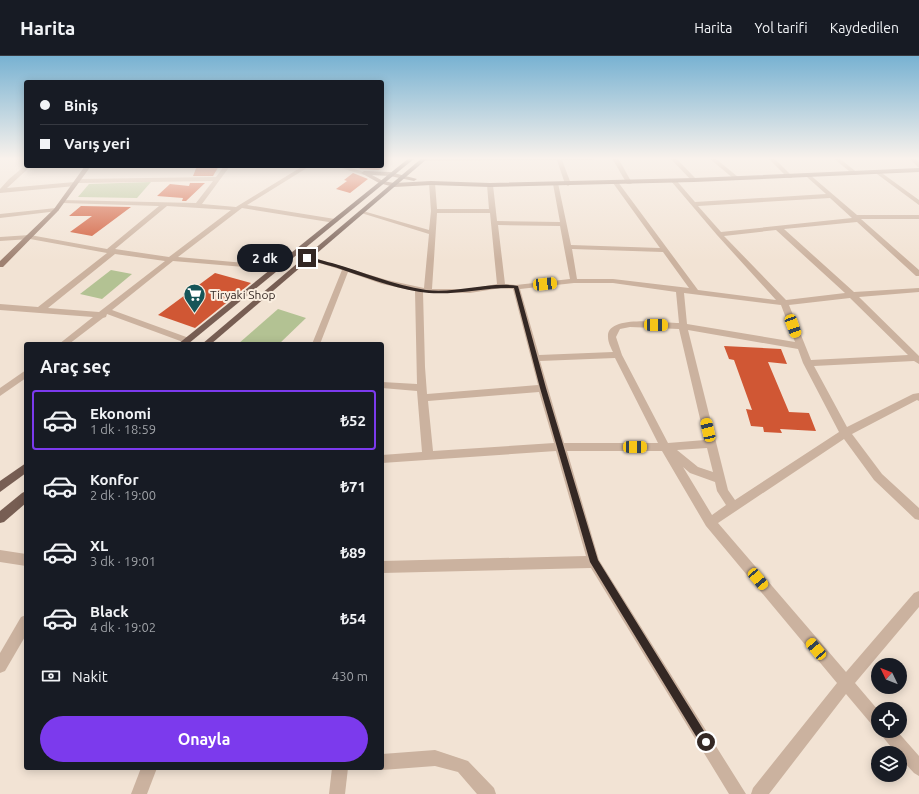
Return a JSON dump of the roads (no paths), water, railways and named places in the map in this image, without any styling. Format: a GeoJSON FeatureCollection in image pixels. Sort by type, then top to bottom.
{"type":"FeatureCollection","features":[{"type":"Feature","properties":{"kind":"main road"},"geometry":{"type":"LineString","coordinates":[[184,342],[278,268],[369,192]]}},
{"type":"Feature","properties":{"kind":"main road"},"geometry":{"type":"LineString","coordinates":[[208,342],[385,192]]}},
{"type":"Feature","properties":{"kind":"main road"},"geometry":{"type":"LineString","coordinates":[[0,487],[24,469]]}},
{"type":"Feature","properties":{"kind":"main road"},"geometry":{"type":"LineString","coordinates":[[0,518],[24,498]]}},
{"type":"Feature","properties":{"kind":"street"},"geometry":{"type":"LineString","coordinates":[[0,265],[56,210],[69,192]]}},
{"type":"Feature","properties":{"kind":"street"},"geometry":{"type":"LineString","coordinates":[[198,205],[207,192]]}},
{"type":"Feature","properties":{"kind":"street"},"geometry":{"type":"LineString","coordinates":[[66,342],[170,259],[239,208],[264,192]]}},
{"type":"Feature","properties":{"kind":"street"},"geometry":{"type":"LineString","coordinates":[[428,457],[423,393],[423,290],[432,232],[434,211],[433,192]]}},
{"type":"Feature","properties":{"kind":"street"},"geometry":{"type":"LineString","coordinates":[[491,192],[501,286]]}},
{"type":"Feature","properties":{"kind":"street"},"geometry":{"type":"LineString","coordinates":[[558,192],[574,281]]}},
{"type":"Feature","properties":{"kind":"street"},"geometry":{"type":"LineString","coordinates":[[623,192],[695,291]]}},
{"type":"Feature","properties":{"kind":"street"},"geometry":{"type":"LineString","coordinates":[[684,192],[719,234],[784,303],[800,346],[845,433],[878,477],[919,515]]}},
{"type":"Feature","properties":{"kind":"street"},"geometry":{"type":"LineString","coordinates":[[827,192],[919,274]]}},
{"type":"Feature","properties":{"kind":"street"},"geometry":{"type":"LineString","coordinates":[[905,192],[919,203]]}},
{"type":"Feature","properties":{"kind":"street"},"geometry":{"type":"LineString","coordinates":[[694,204],[831,196]]}},
{"type":"Feature","properties":{"kind":"street"},"geometry":{"type":"LineString","coordinates":[[63,201],[198,205],[239,208],[335,221]]}},
{"type":"Feature","properties":{"kind":"street"},"geometry":{"type":"LineString","coordinates":[[40,310],[164,205]]}},
{"type":"Feature","properties":{"kind":"street"},"geometry":{"type":"LineString","coordinates":[[0,216],[56,210]]}},
{"type":"Feature","properties":{"kind":"street"},"geometry":{"type":"LineString","coordinates":[[434,211],[493,211]]}},
{"type":"Feature","properties":{"kind":"street"},"geometry":{"type":"LineString","coordinates":[[361,212],[432,232]]}},
{"type":"Feature","properties":{"kind":"street"},"geometry":{"type":"LineString","coordinates":[[719,234],[856,218],[919,217]]}},
{"type":"Feature","properties":{"kind":"street"},"geometry":{"type":"LineString","coordinates":[[494,223],[564,224]]}},
{"type":"Feature","properties":{"kind":"street"},"geometry":{"type":"LineString","coordinates":[[778,228],[852,295],[918,359]]}},
{"type":"Feature","properties":{"kind":"street"},"geometry":{"type":"LineString","coordinates":[[0,239],[30,237],[111,251],[170,259],[278,268]]}},
{"type":"Feature","properties":{"kind":"street"},"geometry":{"type":"LineString","coordinates":[[568,247],[665,250]]}},
{"type":"Feature","properties":{"kind":"street"},"geometry":{"type":"LineString","coordinates":[[307,258],[385,282],[423,290],[470,291],[501,286],[516,287],[574,281],[613,281],[784,303],[852,295],[919,290]]}},
{"type":"Feature","properties":{"kind":"street"},"geometry":{"type":"LineString","coordinates":[[317,342],[346,269]]}},
{"type":"Feature","properties":{"kind":"street"},"geometry":{"type":"LineString","coordinates":[[516,287],[543,388],[594,562],[738,794]]}},
{"type":"Feature","properties":{"kind":"street"},"geometry":{"type":"LineString","coordinates":[[680,289],[682,326],[723,491],[733,507]]}},
{"type":"Feature","properties":{"kind":"street"},"geometry":{"type":"LineString","coordinates":[[0,307],[104,313],[184,342]]}},
{"type":"Feature","properties":{"kind":"street"},"geometry":{"type":"LineString","coordinates":[[800,346],[682,326],[630,324],[617,328],[613,332],[612,337],[618,355],[665,447],[710,522],[871,713]]}},
{"type":"Feature","properties":{"kind":"street"},"geometry":{"type":"LineString","coordinates":[[535,358],[618,355]]}},
{"type":"Feature","properties":{"kind":"street"},"geometry":{"type":"LineString","coordinates":[[808,363],[918,359]]}},
{"type":"Feature","properties":{"kind":"street"},"geometry":{"type":"LineString","coordinates":[[0,393],[24,374]]}},
{"type":"Feature","properties":{"kind":"street"},"geometry":{"type":"LineString","coordinates":[[384,385],[423,393],[543,388]]}},
{"type":"Feature","properties":{"kind":"street"},"geometry":{"type":"LineString","coordinates":[[710,522],[845,433],[916,396],[919,397]]}},
{"type":"Feature","properties":{"kind":"street"},"geometry":{"type":"LineString","coordinates":[[384,459],[560,447],[665,447],[711,444]]}},
{"type":"Feature","properties":{"kind":"street"},"geometry":{"type":"LineString","coordinates":[[665,447],[694,470],[720,479]]}},
{"type":"Feature","properties":{"kind":"street"},"geometry":{"type":"LineString","coordinates":[[0,556],[24,560]]}},
{"type":"Feature","properties":{"kind":"street"},"geometry":{"type":"LineString","coordinates":[[384,567],[594,562]]}},
{"type":"Feature","properties":{"kind":"street"},"geometry":{"type":"LineString","coordinates":[[759,794],[845,684],[919,597]]}},
{"type":"Feature","properties":{"kind":"street"},"geometry":{"type":"LineString","coordinates":[[0,666],[24,625]]}},
{"type":"Feature","properties":{"kind":"street"},"geometry":{"type":"LineString","coordinates":[[893,738],[919,768]]}},
{"type":"Feature","properties":{"kind":"street"},"geometry":{"type":"LineString","coordinates":[[384,762],[435,758],[463,766],[488,794]]}},
{"type":"Feature","properties":{"kind":"street"},"geometry":{"type":"LineString","coordinates":[[139,794],[148,770]]}},
{"type":"Feature","properties":{"kind":"street"},"geometry":{"type":"LineString","coordinates":[[337,794],[340,770]]}},
{"type":"Feature","properties":{"kind":"place","name":"Tiryaki Shop"},"geometry":{"type":"Point","coordinates":[195,314]}}]}
